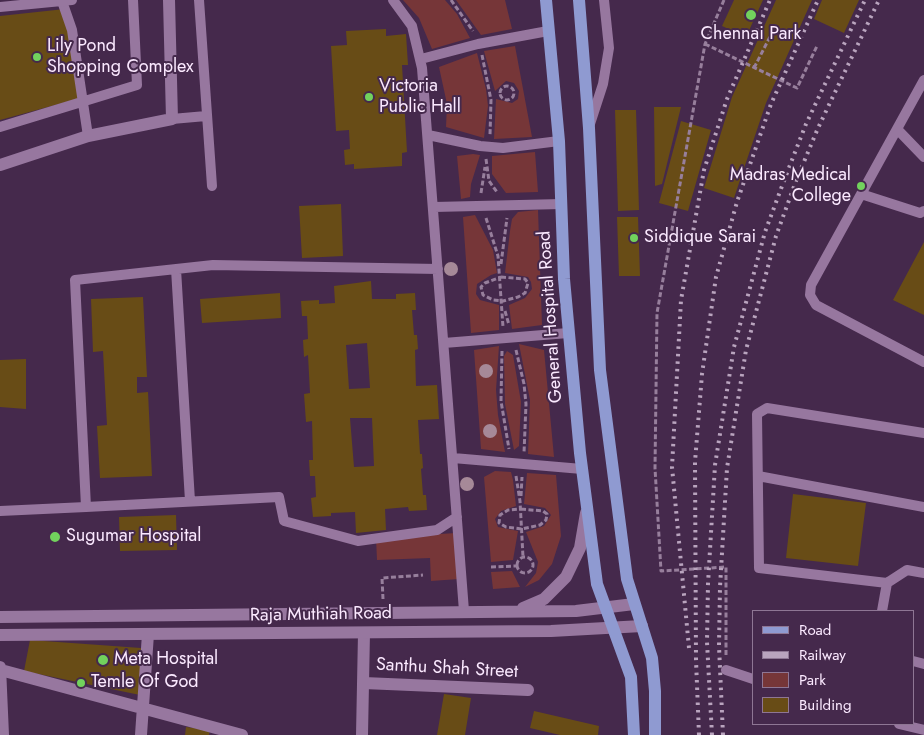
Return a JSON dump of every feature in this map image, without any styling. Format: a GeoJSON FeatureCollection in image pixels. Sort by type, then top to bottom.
{"type":"FeatureCollection","features":[{"type":"Feature","properties":{"kind":"main road"},"geometry":{"type":"LineString","coordinates":[[0,164],[88,136],[172,119],[169,0]]}},
{"type":"Feature","properties":{"kind":"main road","name":"General Hospital Road"},"geometry":{"type":"LineString","coordinates":[[546,0],[559,141],[568,332],[582,470],[597,584],[631,677],[634,702],[634,735]]}},
{"type":"Feature","properties":{"kind":"main road"},"geometry":{"type":"LineString","coordinates":[[579,0],[588,128],[600,370],[626,570],[634,604],[652,658],[656,714],[655,735]]}},
{"type":"Feature","properties":{"kind":"main road"},"geometry":{"type":"LineString","coordinates":[[505,611],[524,608],[544,599],[566,577],[580,548],[587,507]]}},
{"type":"Feature","properties":{"kind":"main road","name":"Raja Muthiah Road"},"geometry":{"type":"LineString","coordinates":[[0,617],[588,611],[634,604]]}},
{"type":"Feature","properties":{"kind":"main road","name":"Raja Muthiah Road"},"geometry":{"type":"LineString","coordinates":[[0,635],[594,630],[642,626]]}},
{"type":"Feature","properties":{"kind":"main road"},"geometry":{"type":"LineString","coordinates":[[362,735],[364,633]]}},
{"type":"Feature","properties":{"kind":"main road"},"geometry":{"type":"LineString","coordinates":[[141,735],[148,634]]}},
{"type":"Feature","properties":{"kind":"main road"},"geometry":{"type":"LineString","coordinates":[[3,735],[0,668],[242,735]]}},
{"type":"Feature","properties":{"kind":"main road","name":"Santhu Shah Street"},"geometry":{"type":"LineString","coordinates":[[364,683],[528,690]]}},
{"type":"Feature","properties":{"kind":"lane"},"geometry":{"type":"LineString","coordinates":[[0,7],[65,0],[72,30],[81,102],[88,136]]}},
{"type":"Feature","properties":{"kind":"lane"},"geometry":{"type":"LineString","coordinates":[[0,127],[137,85],[132,0]]}},
{"type":"Feature","properties":{"kind":"lane"},"geometry":{"type":"LineString","coordinates":[[199,0],[212,186]]}},
{"type":"Feature","properties":{"kind":"lane"},"geometry":{"type":"LineString","coordinates":[[393,0],[412,26],[420,59],[434,207],[464,612]]}},
{"type":"Feature","properties":{"kind":"lane"},"geometry":{"type":"LineString","coordinates":[[588,128],[603,84],[609,48],[604,0]]}},
{"type":"Feature","properties":{"kind":"lane"},"geometry":{"type":"LineString","coordinates":[[420,59],[478,44],[548,31]]}},
{"type":"Feature","properties":{"kind":"lane"},"geometry":{"type":"LineString","coordinates":[[924,80],[811,285],[810,295],[816,305],[924,362]]}},
{"type":"Feature","properties":{"kind":"lane"},"geometry":{"type":"LineString","coordinates":[[172,119],[206,116]]}},
{"type":"Feature","properties":{"kind":"lane"},"geometry":{"type":"LineString","coordinates":[[897,129],[924,157]]}},
{"type":"Feature","properties":{"kind":"lane"},"geometry":{"type":"LineString","coordinates":[[428,135],[480,146],[503,148],[559,141]]}},
{"type":"Feature","properties":{"kind":"lane"},"geometry":{"type":"LineString","coordinates":[[861,194],[920,213],[924,210]]}},
{"type":"Feature","properties":{"kind":"lane"},"geometry":{"type":"LineString","coordinates":[[434,207],[562,204]]}},
{"type":"Feature","properties":{"kind":"lane"},"geometry":{"type":"LineString","coordinates":[[86,507],[75,280],[213,266],[438,269]]}},
{"type":"Feature","properties":{"kind":"lane"},"geometry":{"type":"LineString","coordinates":[[176,269],[190,501]]}},
{"type":"Feature","properties":{"kind":"lane"},"geometry":{"type":"LineString","coordinates":[[444,343],[568,332]]}},
{"type":"Feature","properties":{"kind":"lane"},"geometry":{"type":"LineString","coordinates":[[924,433],[767,408],[758,414],[759,568],[887,583],[907,570],[924,572]]}},
{"type":"Feature","properties":{"kind":"lane"},"geometry":{"type":"LineString","coordinates":[[453,458],[582,470]]}},
{"type":"Feature","properties":{"kind":"lane"},"geometry":{"type":"LineString","coordinates":[[758,476],[924,508]]}},
{"type":"Feature","properties":{"kind":"lane"},"geometry":{"type":"LineString","coordinates":[[0,511],[279,497],[284,521],[358,541],[437,530],[457,517]]}},
{"type":"Feature","properties":{"kind":"lane"},"geometry":{"type":"LineString","coordinates":[[882,610],[887,583]]}},
{"type":"Feature","properties":{"kind":"lane"},"geometry":{"type":"LineString","coordinates":[[726,670],[752,679]]}},
{"type":"Feature","properties":{"kind":"lane"},"geometry":{"type":"LineString","coordinates":[[903,725],[924,730]]}},
{"type":"Feature","properties":{"kind":"path"},"geometry":{"type":"LineString","coordinates":[[451,0],[475,36]]}},
{"type":"Feature","properties":{"kind":"path"},"geometry":{"type":"LineString","coordinates":[[724,0],[705,44],[657,313],[656,468],[662,571],[726,567],[726,670]]}},
{"type":"Feature","properties":{"kind":"path"},"geometry":{"type":"LineString","coordinates":[[754,68],[776,25]]}},
{"type":"Feature","properties":{"kind":"path"},"geometry":{"type":"LineString","coordinates":[[705,44],[797,88],[817,46]]}},
{"type":"Feature","properties":{"kind":"path"},"geometry":{"type":"LineString","coordinates":[[481,52],[491,96],[492,113],[489,138]]}},
{"type":"Feature","properties":{"kind":"path"},"geometry":{"type":"LineString","coordinates":[[505,86],[512,87],[514,92],[511,99],[507,100],[502,99],[500,94],[500,90],[505,86]]}},
{"type":"Feature","properties":{"kind":"path"},"geometry":{"type":"LineString","coordinates":[[491,96],[500,94]]}},
{"type":"Feature","properties":{"kind":"path"},"geometry":{"type":"LineString","coordinates":[[480,196],[486,155]]}},
{"type":"Feature","properties":{"kind":"path"},"geometry":{"type":"LineString","coordinates":[[485,164],[489,181],[499,194]]}},
{"type":"Feature","properties":{"kind":"path"},"geometry":{"type":"LineString","coordinates":[[504,329],[501,270],[508,213]]}},
{"type":"Feature","properties":{"kind":"path"},"geometry":{"type":"LineString","coordinates":[[485,215],[495,241],[501,270]]}},
{"type":"Feature","properties":{"kind":"path"},"geometry":{"type":"LineString","coordinates":[[501,277],[520,277],[525,279],[528,284],[525,293],[503,301],[486,298],[481,291],[485,283],[501,277]]}},
{"type":"Feature","properties":{"kind":"path"},"geometry":{"type":"LineString","coordinates":[[503,306],[510,328]]}},
{"type":"Feature","properties":{"kind":"path"},"geometry":{"type":"LineString","coordinates":[[514,345],[524,384],[526,404],[524,454]]}},
{"type":"Feature","properties":{"kind":"path"},"geometry":{"type":"LineString","coordinates":[[502,346],[500,401],[510,453]]}},
{"type":"Feature","properties":{"kind":"path"},"geometry":{"type":"LineString","coordinates":[[515,472],[520,501]]}},
{"type":"Feature","properties":{"kind":"path"},"geometry":{"type":"LineString","coordinates":[[523,473],[520,509],[524,557]]}},
{"type":"Feature","properties":{"kind":"path"},"geometry":{"type":"LineString","coordinates":[[520,509],[539,510],[547,514],[544,523],[522,528],[506,527],[499,520],[500,515],[508,510],[520,509]]}},
{"type":"Feature","properties":{"kind":"path"},"geometry":{"type":"LineString","coordinates":[[524,557],[531,560],[533,565],[532,570],[527,574],[521,574],[516,566],[519,559],[524,557]]}},
{"type":"Feature","properties":{"kind":"path"},"geometry":{"type":"LineString","coordinates":[[491,568],[516,566]]}},
{"type":"Feature","properties":{"kind":"path"},"geometry":{"type":"LineString","coordinates":[[384,612],[382,578],[424,575]]}},
{"type":"Feature","properties":{"kind":"green space"},"geometry":{"type":"Polygon","coordinates":[[[403,0],[445,0],[457,14],[470,38],[432,49],[419,18],[403,0]]]}},
{"type":"Feature","properties":{"kind":"green space"},"geometry":{"type":"Polygon","coordinates":[[[456,0],[505,0],[512,29],[481,35],[456,0]]]}},
{"type":"Feature","properties":{"kind":"green space"},"geometry":{"type":"Polygon","coordinates":[[[515,46],[532,137],[494,139],[496,99],[512,103],[518,99],[519,91],[514,83],[506,81],[495,91],[484,51],[515,46]]]}},
{"type":"Feature","properties":{"kind":"green space"},"geometry":{"type":"Polygon","coordinates":[[[477,53],[488,106],[484,138],[446,127],[447,104],[439,67],[477,53]]]}},
{"type":"Feature","properties":{"kind":"green space"},"geometry":{"type":"Polygon","coordinates":[[[535,152],[538,192],[506,193],[492,174],[492,156],[535,152]]]}},
{"type":"Feature","properties":{"kind":"green space"},"geometry":{"type":"Polygon","coordinates":[[[480,155],[471,184],[470,197],[461,199],[457,156],[480,155]]]}},
{"type":"Feature","properties":{"kind":"green space"},"geometry":{"type":"Polygon","coordinates":[[[538,210],[542,325],[512,329],[509,305],[525,298],[532,289],[528,277],[505,273],[512,219],[518,212],[538,210]]]}},
{"type":"Feature","properties":{"kind":"green space"},"geometry":{"type":"Polygon","coordinates":[[[475,215],[493,250],[497,273],[477,284],[476,294],[480,300],[499,305],[499,330],[471,333],[463,217],[475,215]]]}},
{"type":"Feature","properties":{"kind":"green space"},"geometry":{"type":"Polygon","coordinates":[[[519,344],[544,350],[554,457],[528,454],[530,400],[519,344]]]}},
{"type":"Feature","properties":{"kind":"green space"},"geometry":{"type":"Polygon","coordinates":[[[499,346],[496,390],[498,415],[505,452],[481,449],[474,350],[499,346]]]}},
{"type":"Feature","properties":{"kind":"green space"},"geometry":{"type":"Polygon","coordinates":[[[507,351],[513,355],[521,402],[519,446],[514,450],[505,404],[504,356],[507,351]]]}},
{"type":"Feature","properties":{"kind":"green space"},"geometry":{"type":"Polygon","coordinates":[[[495,471],[511,472],[516,506],[501,511],[495,519],[498,527],[518,531],[513,560],[491,562],[484,477],[495,471]]]}},
{"type":"Feature","properties":{"kind":"green space"},"geometry":{"type":"Polygon","coordinates":[[[527,473],[556,475],[561,536],[552,564],[539,580],[525,587],[536,573],[538,562],[526,532],[544,526],[551,515],[545,508],[524,504],[527,473]]]}},
{"type":"Feature","properties":{"kind":"green space"},"geometry":{"type":"Polygon","coordinates":[[[456,533],[459,579],[431,581],[430,558],[377,560],[376,538],[456,533]]]}},
{"type":"Feature","properties":{"kind":"green space"},"geometry":{"type":"Polygon","coordinates":[[[512,571],[520,587],[493,589],[491,572],[512,571]]]}},
{"type":"Feature","properties":{"kind":"building"},"geometry":{"type":"Polygon","coordinates":[[[734,0],[763,0],[746,37],[722,26],[734,0]]]}},
{"type":"Feature","properties":{"kind":"building"},"geometry":{"type":"Polygon","coordinates":[[[776,0],[812,0],[766,103],[734,198],[704,188],[732,97],[776,0]]]}},
{"type":"Feature","properties":{"kind":"building"},"geometry":{"type":"Polygon","coordinates":[[[822,0],[859,0],[844,33],[814,19],[822,0]]]}},
{"type":"Feature","properties":{"kind":"building","name":"Lily Pond Shopping Complex"},"geometry":{"type":"Polygon","coordinates":[[[65,9],[81,98],[0,120],[0,16],[65,9]]]}},
{"type":"Feature","properties":{"kind":"building","name":"Victoria Public Hall"},"geometry":{"type":"Polygon","coordinates":[[[386,29],[386,36],[406,34],[408,65],[402,65],[407,152],[402,153],[402,166],[354,169],[354,164],[345,165],[344,150],[350,149],[349,130],[336,131],[331,46],[347,45],[346,31],[386,29]]]}},
{"type":"Feature","properties":{"kind":"building"},"geometry":{"type":"Polygon","coordinates":[[[654,107],[681,107],[662,184],[655,186],[654,107]]]}},
{"type":"Feature","properties":{"kind":"building"},"geometry":{"type":"Polygon","coordinates":[[[615,110],[636,110],[639,210],[618,211],[615,110]]]}},
{"type":"Feature","properties":{"kind":"building"},"geometry":{"type":"Polygon","coordinates":[[[681,121],[711,130],[688,211],[659,203],[681,121]]]}},
{"type":"Feature","properties":{"kind":"building"},"geometry":{"type":"Polygon","coordinates":[[[341,204],[343,256],[302,258],[299,206],[341,204]]]}},
{"type":"Feature","properties":{"kind":"building"},"geometry":{"type":"Polygon","coordinates":[[[617,217],[638,217],[640,276],[619,276],[617,217]]]}},
{"type":"Feature","properties":{"kind":"building"},"geometry":{"type":"Polygon","coordinates":[[[924,242],[924,315],[893,300],[924,242]]]}},
{"type":"Feature","properties":{"kind":"building"},"geometry":{"type":"Polygon","coordinates":[[[371,281],[372,299],[396,299],[396,294],[415,293],[416,310],[412,310],[414,335],[417,335],[418,349],[415,350],[416,386],[437,385],[439,419],[418,420],[420,454],[422,454],[423,468],[421,469],[423,495],[426,495],[427,510],[409,511],[408,507],[385,509],[386,530],[356,533],[355,512],[331,513],[331,516],[313,517],[311,498],[316,497],[315,476],[310,476],[309,460],[313,460],[312,421],[306,422],[304,394],[310,393],[308,355],[304,357],[303,340],[308,339],[307,316],[302,316],[301,301],[319,300],[319,304],[335,303],[334,286],[371,281]],[[367,343],[346,345],[349,389],[370,388],[367,343]],[[350,418],[354,467],[374,466],[372,418],[350,418]]]}},
{"type":"Feature","properties":{"kind":"building"},"geometry":{"type":"Polygon","coordinates":[[[280,293],[281,318],[202,323],[200,299],[280,293]]]}},
{"type":"Feature","properties":{"kind":"building"},"geometry":{"type":"Polygon","coordinates":[[[143,297],[147,377],[137,377],[137,393],[148,392],[152,476],[100,478],[97,426],[107,425],[103,351],[93,352],[91,299],[143,297]]]}},
{"type":"Feature","properties":{"kind":"building"},"geometry":{"type":"Polygon","coordinates":[[[26,359],[26,409],[0,407],[0,360],[26,359]]]}},
{"type":"Feature","properties":{"kind":"building"},"geometry":{"type":"Polygon","coordinates":[[[793,494],[866,503],[858,566],[786,558],[793,494]]]}},
{"type":"Feature","properties":{"kind":"building"},"geometry":{"type":"Polygon","coordinates":[[[176,515],[177,550],[120,551],[119,517],[176,515]]]}},
{"type":"Feature","properties":{"kind":"building"},"geometry":{"type":"Polygon","coordinates":[[[30,640],[141,648],[140,695],[24,671],[30,640]]]}},
{"type":"Feature","properties":{"kind":"building"},"geometry":{"type":"Polygon","coordinates":[[[444,694],[471,698],[465,735],[437,735],[444,694]]]}},
{"type":"Feature","properties":{"kind":"building"},"geometry":{"type":"Polygon","coordinates":[[[534,711],[599,726],[598,735],[560,735],[530,728],[534,711]]]}},
{"type":"Feature","properties":{"kind":"building"},"geometry":{"type":"Polygon","coordinates":[[[186,727],[210,730],[209,735],[185,735],[186,727]]]}},
{"type":"Feature","properties":{"kind":"railway"},"geometry":{"type":"LineString","coordinates":[[689,648],[672,467],[681,300],[704,170],[727,99],[770,0]]}},
{"type":"Feature","properties":{"kind":"railway"},"geometry":{"type":"LineString","coordinates":[[699,735],[696,660],[695,462],[702,374],[716,277],[737,202],[771,104],[818,0]]}},
{"type":"Feature","properties":{"kind":"railway"},"geometry":{"type":"LineString","coordinates":[[712,735],[707,642],[708,584],[715,465],[734,347],[765,232],[785,178],[806,124],[865,0]]}},
{"type":"Feature","properties":{"kind":"railway"},"geometry":{"type":"LineString","coordinates":[[723,735],[719,646],[720,587],[727,468],[746,350],[776,236],[796,181],[818,128],[879,0]]}},
{"type":"Feature","properties":{"kind":"place","name":"Chennai Park"},"geometry":{"type":"Point","coordinates":[751,15]}},
{"type":"Feature","properties":{"kind":"place","name":"Lily Pond Shopping Complex"},"geometry":{"type":"Point","coordinates":[37,57]}},
{"type":"Feature","properties":{"kind":"place","name":"Victoria Public Hall"},"geometry":{"type":"Point","coordinates":[369,97]}},
{"type":"Feature","properties":{"kind":"place","name":"Madras Medical College"},"geometry":{"type":"Point","coordinates":[861,186]}},
{"type":"Feature","properties":{"kind":"place","name":"Siddique Sarai"},"geometry":{"type":"Point","coordinates":[634,238]}},
{"type":"Feature","properties":{"kind":"place","name":"Sugumar Hospital"},"geometry":{"type":"Point","coordinates":[55,537]}},
{"type":"Feature","properties":{"kind":"place","name":"Meta Hospital"},"geometry":{"type":"Point","coordinates":[103,660]}},
{"type":"Feature","properties":{"kind":"place","name":"Temle Of God"},"geometry":{"type":"Point","coordinates":[81,683]}}]}
